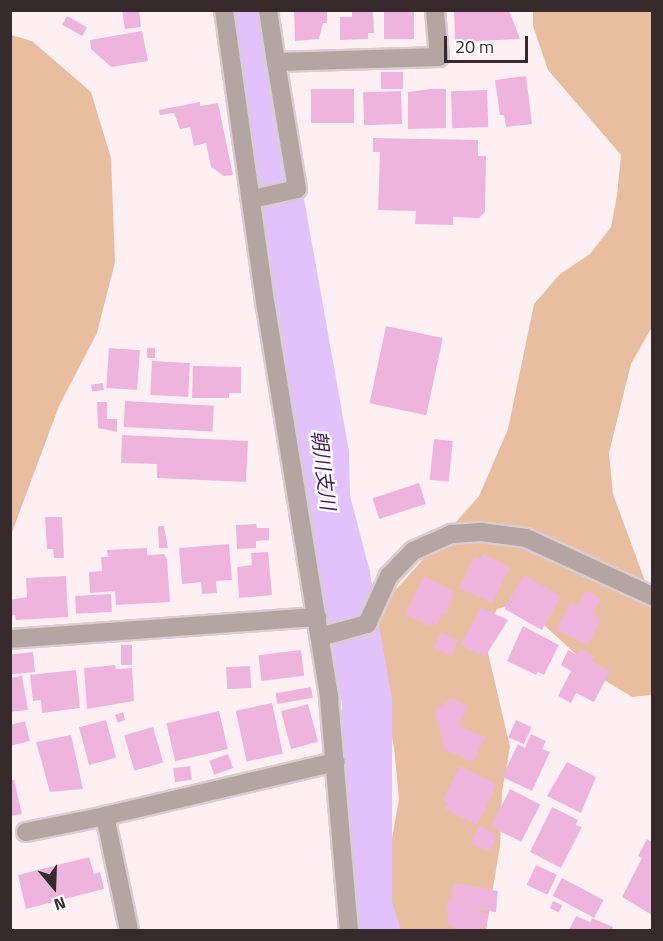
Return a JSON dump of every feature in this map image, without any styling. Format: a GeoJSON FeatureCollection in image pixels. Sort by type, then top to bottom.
{"type":"FeatureCollection","features":[{"type":"Feature","properties":{"kind":"street"},"geometry":{"type":"LineString","coordinates":[[224,10],[254,198],[266,307],[317,617],[328,635],[348,930]]}},
{"type":"Feature","properties":{"kind":"street"},"geometry":{"type":"LineString","coordinates":[[254,198],[297,189],[268,10]]}},
{"type":"Feature","properties":{"kind":"street"},"geometry":{"type":"LineString","coordinates":[[276,62],[439,57],[435,10]]}},
{"type":"Feature","properties":{"kind":"street"},"geometry":{"type":"LineString","coordinates":[[328,635],[367,624],[389,576],[413,551],[451,534],[481,532],[526,538],[652,596]]}},
{"type":"Feature","properties":{"kind":"street"},"geometry":{"type":"LineString","coordinates":[[10,639],[317,617]]}},
{"type":"Feature","properties":{"kind":"street"},"geometry":{"type":"LineString","coordinates":[[26,832],[336,762]]}},
{"type":"Feature","properties":{"kind":"street"},"geometry":{"type":"LineString","coordinates":[[105,816],[129,930]]}},
{"type":"Feature","properties":{"kind":"shaded area"},"geometry":{"type":"Polygon","coordinates":[[[533,11],[652,11],[652,327],[631,364],[609,453],[613,494],[652,600],[652,695],[632,697],[604,680],[520,603],[497,609],[485,640],[510,747],[502,792],[500,846],[486,930],[393,930],[386,872],[399,799],[394,748],[371,631],[385,602],[479,496],[508,429],[534,304],[560,274],[590,254],[611,227],[617,195],[621,155],[548,70],[533,26],[533,11]]]}},
{"type":"Feature","properties":{"kind":"shaded area"},"geometry":{"type":"Polygon","coordinates":[[[11,35],[32,41],[91,92],[111,158],[115,262],[97,333],[59,406],[11,535],[11,35]]]}},
{"type":"Feature","properties":{"kind":"building"},"geometry":{"type":"Polygon","coordinates":[[[122,10],[139,10],[141,27],[125,29],[122,10]]]}},
{"type":"Feature","properties":{"kind":"building"},"geometry":{"type":"Polygon","coordinates":[[[294,10],[327,10],[327,23],[323,23],[319,39],[295,41],[294,10]]]}},
{"type":"Feature","properties":{"kind":"building"},"geometry":{"type":"Polygon","coordinates":[[[352,10],[373,10],[374,33],[368,33],[368,39],[340,40],[340,17],[352,17],[352,10]]]}},
{"type":"Feature","properties":{"kind":"building"},"geometry":{"type":"Polygon","coordinates":[[[384,10],[414,10],[414,39],[384,39],[384,10]]]}},
{"type":"Feature","properties":{"kind":"building"},"geometry":{"type":"Polygon","coordinates":[[[454,10],[509,10],[520,39],[455,42],[454,10]]]}},
{"type":"Feature","properties":{"kind":"building"},"geometry":{"type":"Polygon","coordinates":[[[67,16],[87,27],[82,36],[62,25],[67,16]]]}},
{"type":"Feature","properties":{"kind":"building"},"geometry":{"type":"Polygon","coordinates":[[[142,31],[148,61],[111,67],[91,49],[90,40],[142,31]]]}},
{"type":"Feature","properties":{"kind":"building"},"geometry":{"type":"Polygon","coordinates":[[[381,72],[403,72],[403,89],[381,89],[381,72]]]}},
{"type":"Feature","properties":{"kind":"building"},"geometry":{"type":"Polygon","coordinates":[[[526,76],[532,124],[506,127],[504,115],[500,115],[495,80],[526,76]]]}},
{"type":"Feature","properties":{"kind":"building"},"geometry":{"type":"Polygon","coordinates":[[[311,89],[354,89],[354,123],[311,123],[311,89]]]}},
{"type":"Feature","properties":{"kind":"building"},"geometry":{"type":"Polygon","coordinates":[[[446,89],[446,128],[408,129],[408,92],[446,89]]]}},
{"type":"Feature","properties":{"kind":"building"},"geometry":{"type":"Polygon","coordinates":[[[487,90],[488,127],[452,128],[451,91],[487,90]]]}},
{"type":"Feature","properties":{"kind":"building"},"geometry":{"type":"Polygon","coordinates":[[[401,91],[402,124],[364,125],[363,92],[401,91]]]}},
{"type":"Feature","properties":{"kind":"building"},"geometry":{"type":"Polygon","coordinates":[[[200,102],[200,106],[218,103],[233,175],[224,176],[211,167],[206,143],[194,146],[190,127],[180,129],[174,113],[160,115],[159,110],[200,102]]]}},
{"type":"Feature","properties":{"kind":"building"},"geometry":{"type":"Polygon","coordinates":[[[373,138],[478,140],[478,156],[486,156],[485,212],[479,218],[453,217],[453,225],[415,224],[416,211],[378,210],[380,152],[373,152],[373,138]]]}},
{"type":"Feature","properties":{"kind":"building"},"geometry":{"type":"Polygon","coordinates":[[[386,326],[443,338],[426,415],[370,403],[386,326]]]}},
{"type":"Feature","properties":{"kind":"building"},"geometry":{"type":"Polygon","coordinates":[[[109,348],[140,350],[137,390],[106,388],[109,348]]]}},
{"type":"Feature","properties":{"kind":"building"},"geometry":{"type":"Polygon","coordinates":[[[147,348],[155,348],[155,358],[147,358],[147,348]]]}},
{"type":"Feature","properties":{"kind":"building"},"geometry":{"type":"Polygon","coordinates":[[[152,361],[190,363],[188,397],[150,395],[152,361]]]}},
{"type":"Feature","properties":{"kind":"building"},"geometry":{"type":"Polygon","coordinates":[[[193,366],[241,367],[241,393],[229,393],[229,398],[192,398],[193,366]]]}},
{"type":"Feature","properties":{"kind":"building"},"geometry":{"type":"Polygon","coordinates":[[[103,383],[104,390],[92,392],[91,385],[103,383]]]}},
{"type":"Feature","properties":{"kind":"building"},"geometry":{"type":"Polygon","coordinates":[[[125,401],[214,406],[213,432],[124,427],[125,401]]]}},
{"type":"Feature","properties":{"kind":"building"},"geometry":{"type":"Polygon","coordinates":[[[97,402],[107,402],[107,419],[117,419],[117,432],[98,428],[97,402]]]}},
{"type":"Feature","properties":{"kind":"building"},"geometry":{"type":"Polygon","coordinates":[[[122,435],[248,441],[246,482],[157,478],[157,464],[121,463],[122,435]]]}},
{"type":"Feature","properties":{"kind":"building"},"geometry":{"type":"Polygon","coordinates":[[[434,439],[453,441],[449,482],[430,480],[434,439]]]}},
{"type":"Feature","properties":{"kind":"building"},"geometry":{"type":"Polygon","coordinates":[[[419,483],[426,504],[379,519],[372,498],[419,483]]]}},
{"type":"Feature","properties":{"kind":"building"},"geometry":{"type":"Polygon","coordinates":[[[45,517],[62,517],[64,558],[54,558],[53,549],[47,549],[45,517]]]}},
{"type":"Feature","properties":{"kind":"building"},"geometry":{"type":"Polygon","coordinates":[[[256,524],[257,528],[269,528],[269,540],[256,541],[256,548],[237,549],[236,525],[256,524]]]}},
{"type":"Feature","properties":{"kind":"building"},"geometry":{"type":"Polygon","coordinates":[[[158,526],[164,526],[168,548],[159,548],[158,526]]]}},
{"type":"Feature","properties":{"kind":"building"},"geometry":{"type":"Polygon","coordinates":[[[229,544],[232,580],[216,581],[217,593],[202,594],[201,582],[182,584],[179,548],[229,544]]]}},
{"type":"Feature","properties":{"kind":"building"},"geometry":{"type":"Polygon","coordinates":[[[147,548],[147,555],[164,554],[167,559],[170,602],[116,605],[115,591],[90,593],[89,572],[102,571],[101,557],[108,557],[107,550],[147,548]]]}},
{"type":"Feature","properties":{"kind":"building"},"geometry":{"type":"Polygon","coordinates":[[[268,552],[272,595],[239,598],[237,567],[252,565],[251,553],[268,552]]]}},
{"type":"Feature","properties":{"kind":"building"},"geometry":{"type":"Polygon","coordinates":[[[483,554],[510,567],[492,603],[459,588],[475,556],[481,559],[483,554]]]}},
{"type":"Feature","properties":{"kind":"building"},"geometry":{"type":"Polygon","coordinates":[[[524,575],[561,596],[542,630],[504,609],[524,575]]]}},
{"type":"Feature","properties":{"kind":"building"},"geometry":{"type":"Polygon","coordinates":[[[66,576],[68,617],[16,620],[15,615],[11,616],[10,600],[27,597],[26,578],[66,576]]]}},
{"type":"Feature","properties":{"kind":"building"},"geometry":{"type":"Polygon","coordinates":[[[424,576],[454,591],[447,615],[443,613],[437,625],[432,622],[430,626],[405,614],[424,576]]]}},
{"type":"Feature","properties":{"kind":"building"},"geometry":{"type":"Polygon","coordinates":[[[586,591],[601,598],[593,614],[601,618],[588,645],[557,630],[570,602],[578,606],[586,591]]]}},
{"type":"Feature","properties":{"kind":"building"},"geometry":{"type":"Polygon","coordinates":[[[111,594],[112,612],[76,614],[75,596],[111,594]]]}},
{"type":"Feature","properties":{"kind":"building"},"geometry":{"type":"Polygon","coordinates":[[[481,607],[508,620],[485,657],[461,645],[481,607]]]}},
{"type":"Feature","properties":{"kind":"building"},"geometry":{"type":"Polygon","coordinates":[[[523,626],[559,645],[544,675],[538,672],[536,675],[507,661],[523,626]]]}},
{"type":"Feature","properties":{"kind":"building"},"geometry":{"type":"Polygon","coordinates":[[[441,632],[458,640],[451,655],[434,647],[441,632]]]}},
{"type":"Feature","properties":{"kind":"building"},"geometry":{"type":"Polygon","coordinates":[[[121,645],[132,645],[132,665],[121,665],[121,645]]]}},
{"type":"Feature","properties":{"kind":"building"},"geometry":{"type":"Polygon","coordinates":[[[580,649],[594,656],[591,661],[610,671],[594,702],[576,693],[571,703],[558,696],[571,671],[561,665],[568,650],[577,655],[580,649]]]}},
{"type":"Feature","properties":{"kind":"building"},"geometry":{"type":"Polygon","coordinates":[[[301,650],[304,676],[261,681],[258,655],[301,650]]]}},
{"type":"Feature","properties":{"kind":"building"},"geometry":{"type":"Polygon","coordinates":[[[33,652],[35,672],[12,674],[10,654],[33,652]]]}},
{"type":"Feature","properties":{"kind":"building"},"geometry":{"type":"Polygon","coordinates":[[[115,665],[116,669],[132,668],[134,701],[87,709],[84,668],[115,665]]]}},
{"type":"Feature","properties":{"kind":"building"},"geometry":{"type":"Polygon","coordinates":[[[250,666],[251,688],[227,689],[226,667],[250,666]]]}},
{"type":"Feature","properties":{"kind":"building"},"geometry":{"type":"Polygon","coordinates":[[[76,670],[80,708],[42,713],[41,700],[33,701],[30,675],[76,670]]]}},
{"type":"Feature","properties":{"kind":"building"},"geometry":{"type":"Polygon","coordinates":[[[22,676],[28,710],[10,712],[10,678],[22,676]]]}},
{"type":"Feature","properties":{"kind":"building"},"geometry":{"type":"Polygon","coordinates":[[[311,687],[313,698],[277,704],[276,693],[311,687]]]}},
{"type":"Feature","properties":{"kind":"building"},"geometry":{"type":"Polygon","coordinates":[[[451,698],[468,706],[459,726],[485,737],[473,762],[444,749],[435,711],[451,698]]]}},
{"type":"Feature","properties":{"kind":"building"},"geometry":{"type":"Polygon","coordinates":[[[272,703],[283,754],[247,762],[236,711],[272,703]]]}},
{"type":"Feature","properties":{"kind":"building"},"geometry":{"type":"Polygon","coordinates":[[[308,704],[318,742],[291,749],[281,711],[308,704]]]}},
{"type":"Feature","properties":{"kind":"building"},"geometry":{"type":"Polygon","coordinates":[[[219,711],[228,749],[175,761],[166,723],[219,711]]]}},
{"type":"Feature","properties":{"kind":"building"},"geometry":{"type":"Polygon","coordinates":[[[123,712],[125,720],[118,723],[115,715],[123,712]]]}},
{"type":"Feature","properties":{"kind":"building"},"geometry":{"type":"Polygon","coordinates":[[[106,720],[116,758],[89,765],[79,727],[106,720]]]}},
{"type":"Feature","properties":{"kind":"building"},"geometry":{"type":"Polygon","coordinates":[[[516,720],[532,727],[524,744],[508,737],[516,720]]]}},
{"type":"Feature","properties":{"kind":"building"},"geometry":{"type":"Polygon","coordinates":[[[25,721],[30,741],[10,746],[10,725],[25,721]]]}},
{"type":"Feature","properties":{"kind":"building"},"geometry":{"type":"Polygon","coordinates":[[[153,727],[163,763],[134,771],[124,735],[153,727]]]}},
{"type":"Feature","properties":{"kind":"building"},"geometry":{"type":"Polygon","coordinates":[[[531,734],[546,741],[542,749],[550,752],[532,791],[502,777],[518,744],[525,748],[531,734]]]}},
{"type":"Feature","properties":{"kind":"building"},"geometry":{"type":"Polygon","coordinates":[[[71,735],[83,789],[50,792],[36,742],[71,735]]]}},
{"type":"Feature","properties":{"kind":"building"},"geometry":{"type":"Polygon","coordinates":[[[228,754],[233,768],[214,775],[209,761],[228,754]]]}},
{"type":"Feature","properties":{"kind":"building"},"geometry":{"type":"Polygon","coordinates":[[[567,762],[596,777],[581,813],[547,796],[567,762]]]}},
{"type":"Feature","properties":{"kind":"building"},"geometry":{"type":"Polygon","coordinates":[[[190,766],[192,780],[175,782],[173,768],[190,766]]]}},
{"type":"Feature","properties":{"kind":"building"},"geometry":{"type":"Polygon","coordinates":[[[460,766],[497,785],[477,825],[445,809],[448,803],[443,800],[460,766]]]}},
{"type":"Feature","properties":{"kind":"building"},"geometry":{"type":"Polygon","coordinates":[[[10,780],[14,780],[22,814],[10,816],[10,780]]]}},
{"type":"Feature","properties":{"kind":"building"},"geometry":{"type":"Polygon","coordinates":[[[510,789],[540,804],[521,842],[491,826],[510,789]]]}},
{"type":"Feature","properties":{"kind":"building"},"geometry":{"type":"Polygon","coordinates":[[[552,807],[578,820],[576,825],[582,827],[561,868],[530,852],[552,807]]]}},
{"type":"Feature","properties":{"kind":"building"},"geometry":{"type":"Polygon","coordinates":[[[479,826],[497,834],[490,851],[471,843],[479,826]]]}},
{"type":"Feature","properties":{"kind":"building"},"geometry":{"type":"Polygon","coordinates":[[[647,839],[652,842],[652,915],[622,897],[642,858],[638,856],[647,839]]]}},
{"type":"Feature","properties":{"kind":"building"},"geometry":{"type":"Polygon","coordinates":[[[89,857],[94,874],[100,872],[104,889],[26,909],[18,875],[89,857]]]}},
{"type":"Feature","properties":{"kind":"building"},"geometry":{"type":"Polygon","coordinates":[[[536,865],[557,875],[548,895],[527,885],[536,865]]]}},
{"type":"Feature","properties":{"kind":"building"},"geometry":{"type":"Polygon","coordinates":[[[562,878],[603,900],[594,918],[553,896],[562,878]]]}},
{"type":"Feature","properties":{"kind":"building"},"geometry":{"type":"Polygon","coordinates":[[[454,883],[498,891],[496,912],[471,909],[488,914],[486,930],[453,930],[454,926],[448,926],[447,900],[451,900],[454,883]]]}},
{"type":"Feature","properties":{"kind":"building"},"geometry":{"type":"Polygon","coordinates":[[[553,901],[562,905],[559,912],[550,908],[553,901]]]}},
{"type":"Feature","properties":{"kind":"building"},"geometry":{"type":"Polygon","coordinates":[[[576,916],[590,922],[592,918],[613,927],[612,930],[569,930],[576,916]]]}},
{"type":"Feature","properties":{"kind":"waterway","name":"朝川支川"},"geometry":{"type":"LineString","coordinates":[[245,10],[324,454],[325,499],[345,575],[367,702],[367,907],[375,930]]}}]}
